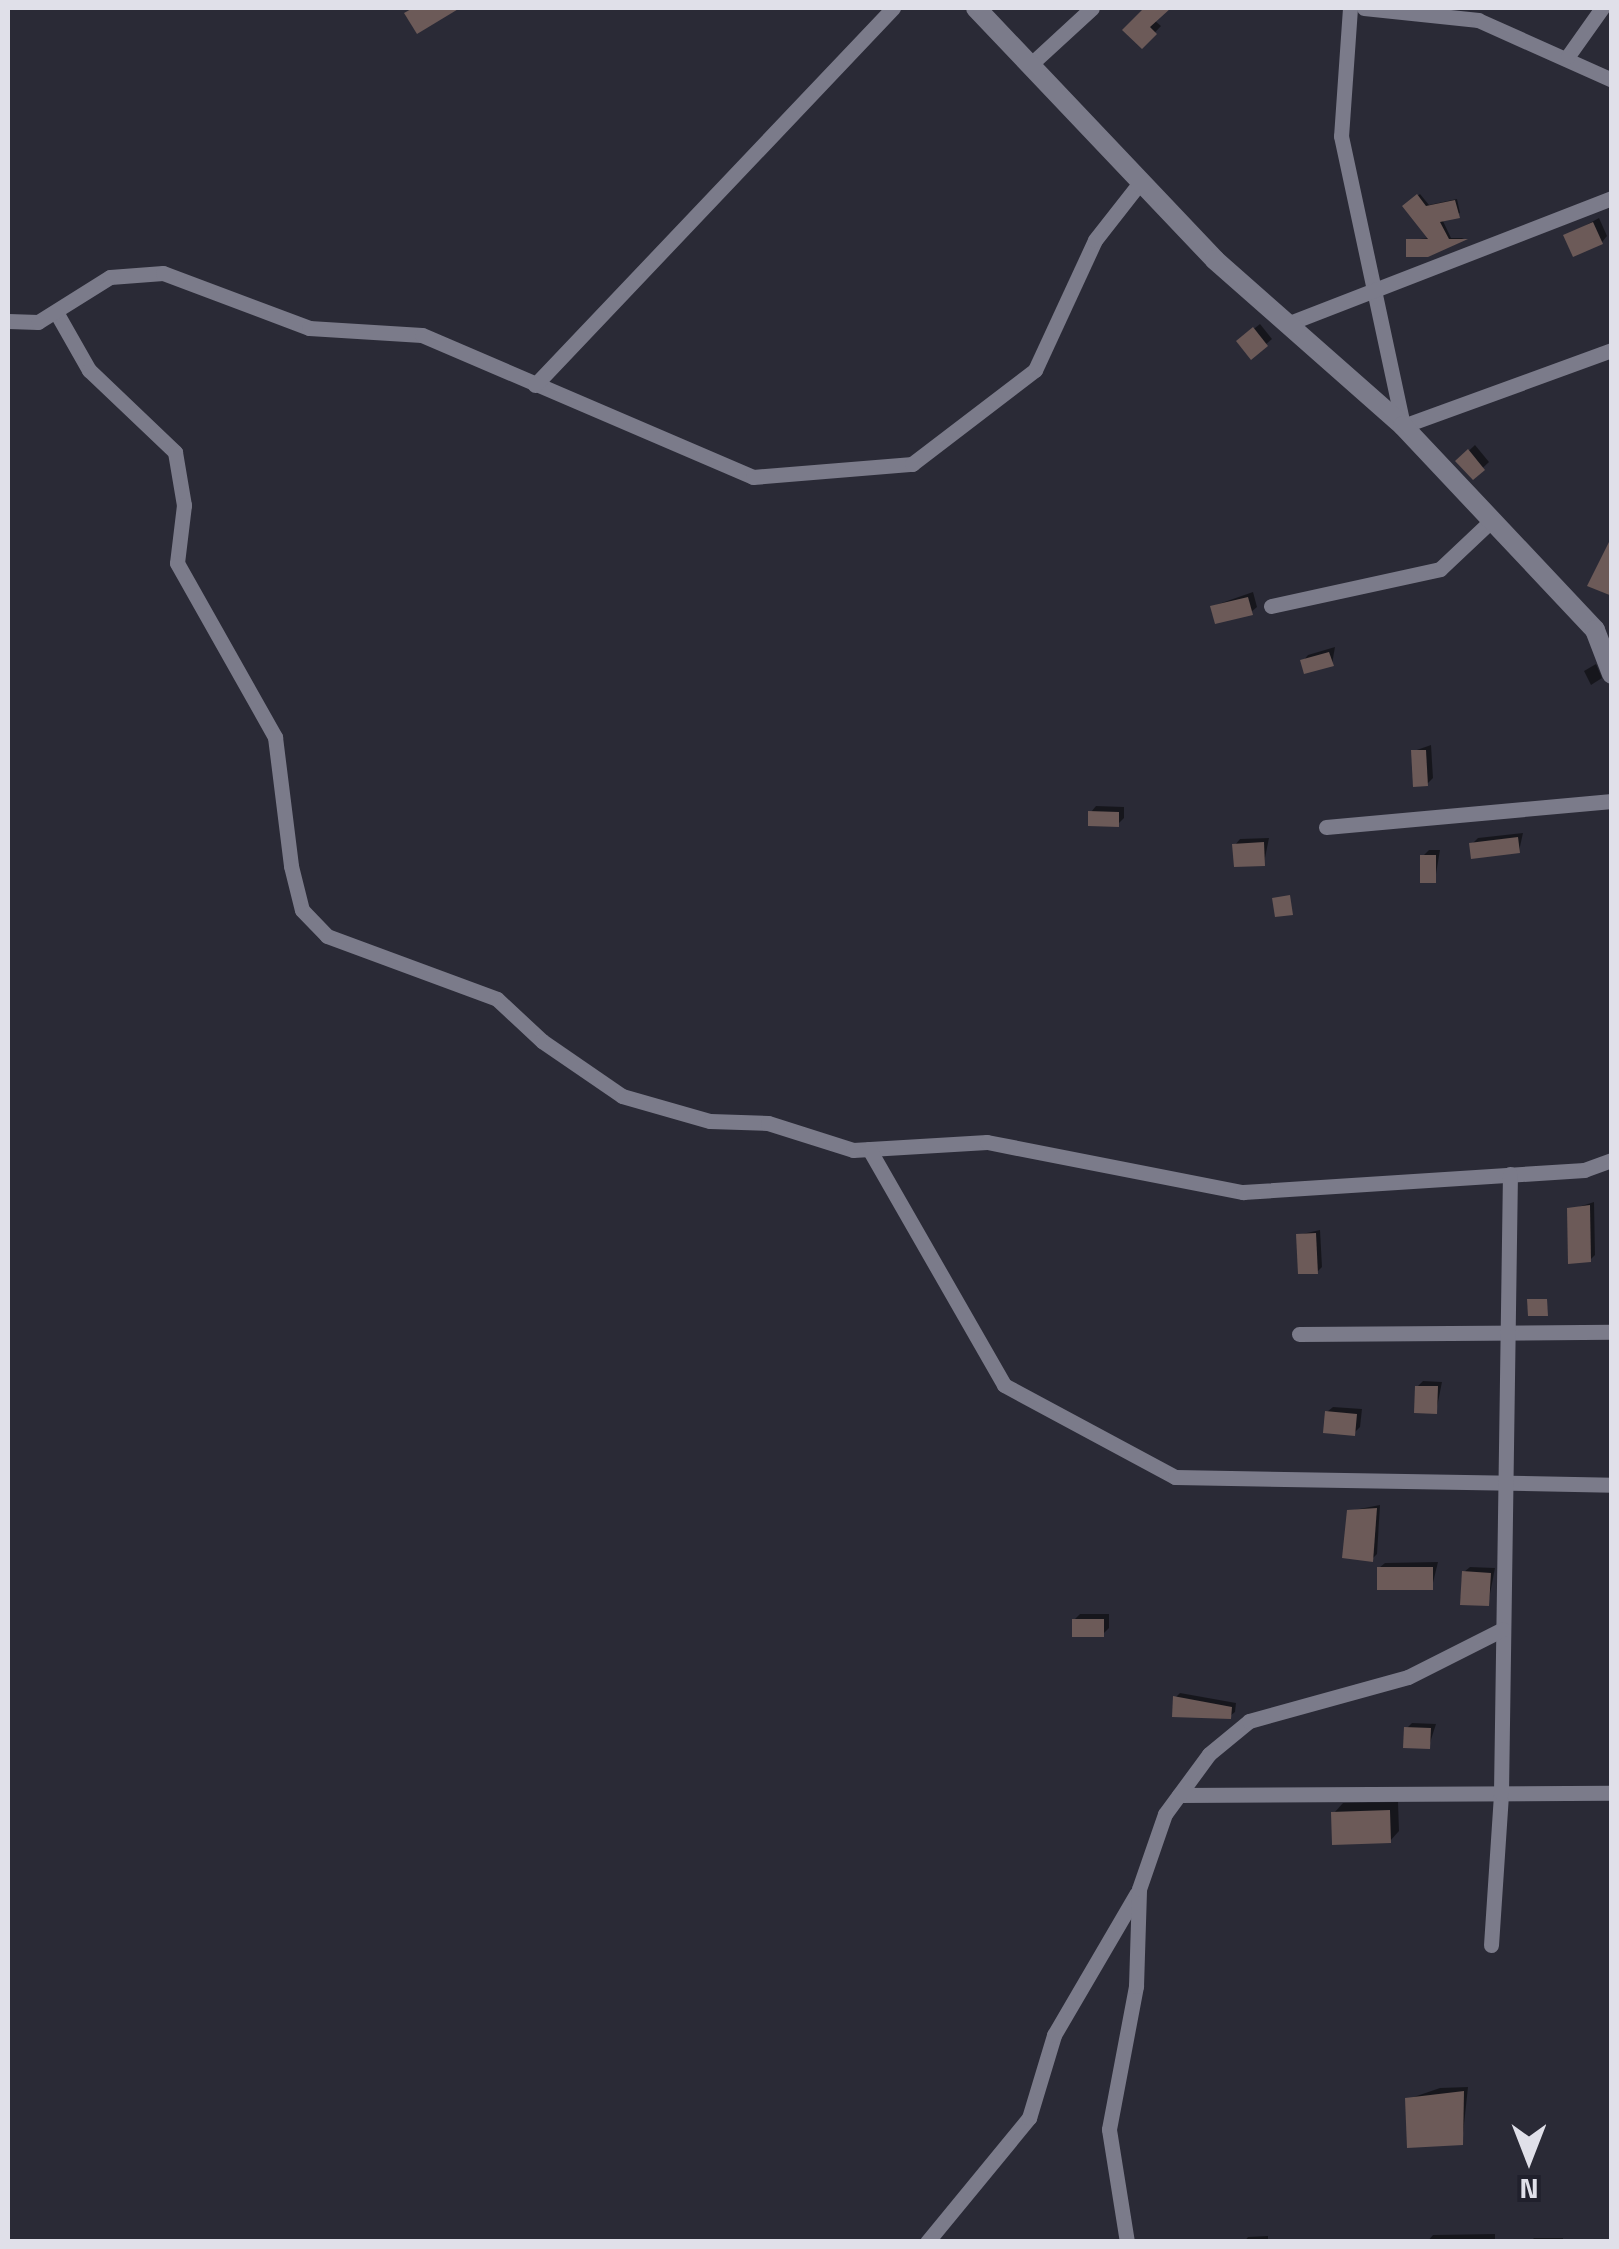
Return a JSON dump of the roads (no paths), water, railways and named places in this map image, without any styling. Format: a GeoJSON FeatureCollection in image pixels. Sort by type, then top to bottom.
{"type":"FeatureCollection","features":[{"type":"Feature","properties":{"kind":"street"},"geometry":{"type":"LineString","coordinates":[[535,385],[893,8]]}},
{"type":"Feature","properties":{"kind":"street"},"geometry":{"type":"LineString","coordinates":[[976,8],[1215,260],[1404,426],[1492,520],[1603,627],[1612,674]]}},
{"type":"Feature","properties":{"kind":"street"},"geometry":{"type":"LineString","coordinates":[[1030,65],[1092,8]]}},
{"type":"Feature","properties":{"kind":"street"},"geometry":{"type":"LineString","coordinates":[[1350,8],[1341,136],[1404,426]]}},
{"type":"Feature","properties":{"kind":"street"},"geometry":{"type":"LineString","coordinates":[[1364,8],[1480,14],[1612,80]]}},
{"type":"Feature","properties":{"kind":"street"},"geometry":{"type":"LineString","coordinates":[[1568,56],[1602,8]]}},
{"type":"Feature","properties":{"kind":"street"},"geometry":{"type":"LineString","coordinates":[[8,322],[38,322],[110,277],[163,272],[309,328],[422,335],[753,476],[912,464],[1035,370],[1095,240],[1142,180]]}},
{"type":"Feature","properties":{"kind":"street"},"geometry":{"type":"LineString","coordinates":[[1287,324],[1612,198]]}},
{"type":"Feature","properties":{"kind":"street"},"geometry":{"type":"LineString","coordinates":[[56,312],[89,370],[174,452],[184,505],[177,563],[275,737],[294,881],[302,910],[327,936],[497,999],[542,1042],[622,1096],[710,1121],[768,1123],[869,1149],[987,1142],[1243,1192],[1584,1170],[1612,1160]]}},
{"type":"Feature","properties":{"kind":"street"},"geometry":{"type":"LineString","coordinates":[[1404,426],[1612,350]]}},
{"type":"Feature","properties":{"kind":"street"},"geometry":{"type":"LineString","coordinates":[[1271,606],[1440,570],[1492,520]]}},
{"type":"Feature","properties":{"kind":"street"},"geometry":{"type":"LineString","coordinates":[[1326,827],[1612,801]]}},
{"type":"Feature","properties":{"kind":"street"},"geometry":{"type":"LineString","coordinates":[[869,1149],[1004,1385],[1175,1478],[1612,1485]]}},
{"type":"Feature","properties":{"kind":"street"},"geometry":{"type":"LineString","coordinates":[[1492,1945],[1501,1793],[1510,1174]]}},
{"type":"Feature","properties":{"kind":"street"},"geometry":{"type":"LineString","coordinates":[[1299,1334],[1612,1332]]}},
{"type":"Feature","properties":{"kind":"street"},"geometry":{"type":"LineString","coordinates":[[927,2242],[1029,2118],[1054,2035],[1139,1889],[1165,1814],[1209,1754],[1249,1720],[1408,1677],[1503,1630]]}},
{"type":"Feature","properties":{"kind":"street"},"geometry":{"type":"LineString","coordinates":[[1179,1795],[1612,1792]]}},
{"type":"Feature","properties":{"kind":"street"},"geometry":{"type":"LineString","coordinates":[[1127,2242],[1109,2128],[1136,1986],[1139,1889]]}}]}
